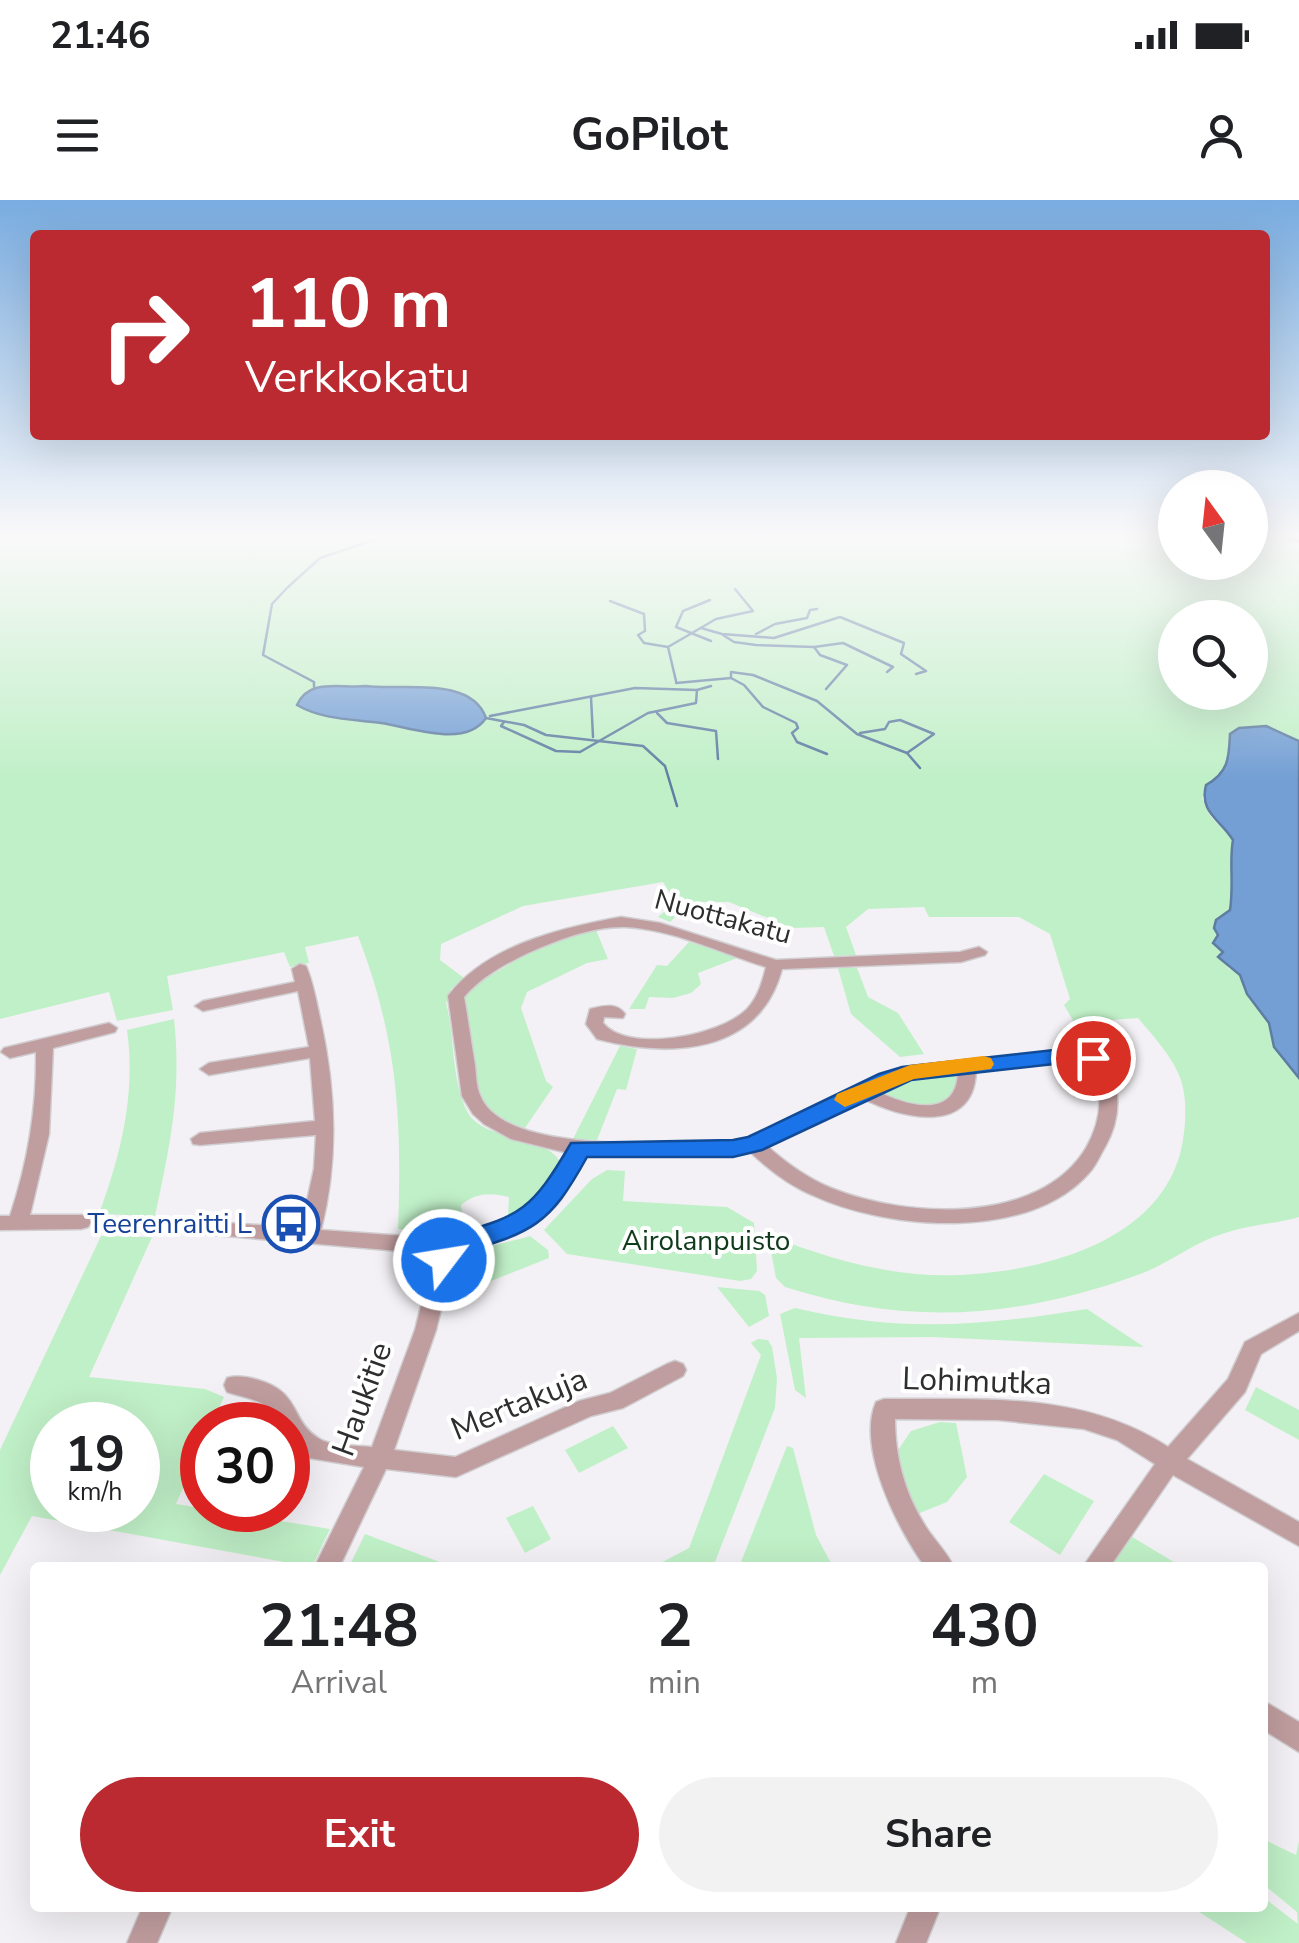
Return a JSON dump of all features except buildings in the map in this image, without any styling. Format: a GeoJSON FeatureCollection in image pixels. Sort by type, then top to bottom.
{"type":"FeatureCollection","features":[{"type":"Feature","properties":{"kind":"street","name":"Nuottakatu"},"geometry":{"type":"LineString","coordinates":[[580,1149],[494,1125],[478,1110],[471,1096],[458,1017],[460,989],[501,960],[574,930],[621,922],[655,926],[774,965],[961,957],[979,952]]}},
{"type":"Feature","properties":{"kind":"street"},"geometry":{"type":"LineString","coordinates":[[617,1014],[610,1010],[596,1012],[594,1024],[603,1035],[656,1045],[707,1038],[750,1014],[764,994],[774,965]]}},
{"type":"Feature","properties":{"kind":"street"},"geometry":{"type":"LineString","coordinates":[[203,1006],[302,977],[318,1051],[324,1128],[320,1188],[310,1234]]}},
{"type":"Feature","properties":{"kind":"street"},"geometry":{"type":"LineString","coordinates":[[10,1052],[109,1028]]}},
{"type":"Feature","properties":{"kind":"street"},"geometry":{"type":"LineString","coordinates":[[44,1045],[46,1097],[42,1134],[9,1222],[81,1222]]}},
{"type":"Feature","properties":{"kind":"street"},"geometry":{"type":"LineString","coordinates":[[210,1069],[318,1051]]}},
{"type":"Feature","properties":{"kind":"street"},"geometry":{"type":"LineString","coordinates":[[198,1228],[446,1247],[492,1234],[533,1216],[553,1196],[580,1149],[702,1151],[754,1144],[910,1072],[967,1065],[1072,1055],[1093,1058],[1103,1069],[1110,1116],[1096,1154],[1076,1176],[1053,1192],[1001,1211],[937,1216],[858,1204],[794,1176],[754,1144]]}},
{"type":"Feature","properties":{"kind":"street"},"geometry":{"type":"LineString","coordinates":[[864,1091],[896,1108],[934,1111],[952,1106],[964,1096],[970,1085],[967,1065]]}},
{"type":"Feature","properties":{"kind":"street"},"geometry":{"type":"LineString","coordinates":[[200,1139],[324,1128]]}},
{"type":"Feature","properties":{"kind":"street","name":"Haukitie"},"geometry":{"type":"LineString","coordinates":[[329,1562],[380,1458],[416,1356],[446,1247]]}},
{"type":"Feature","properties":{"kind":"street"},"geometry":{"type":"LineString","coordinates":[[1098,1562],[1170,1461],[1232,1393],[1253,1348],[1299,1321]]}},
{"type":"Feature","properties":{"kind":"street","name":"Mertakuja"},"geometry":{"type":"LineString","coordinates":[[236,1384],[265,1387],[278,1398],[309,1446],[317,1451],[456,1467],[587,1408],[615,1401],[675,1370]]}},
{"type":"Feature","properties":{"kind":"street","name":"Lohimutka"},"geometry":{"type":"LineString","coordinates":[[938,1562],[914,1527],[889,1476],[882,1440],[884,1409],[1072,1417],[1121,1431],[1170,1461]]}},
{"type":"Feature","properties":{"kind":"street"},"geometry":{"type":"LineString","coordinates":[[1170,1461],[1299,1535]]}},
{"type":"Feature","properties":{"kind":"street"},"geometry":{"type":"LineString","coordinates":[[1268,1717],[1299,1738]]}},
{"type":"Feature","properties":{"kind":"street"},"geometry":{"type":"LineString","coordinates":[[142,1943],[155,1912]]}},
{"type":"Feature","properties":{"kind":"street"},"geometry":{"type":"LineString","coordinates":[[911,1943],[923,1912]]}},
{"type":"Feature","properties":{"kind":"green space"},"geometry":{"type":"Polygon","coordinates":[[[0,617],[1158,617],[1158,710],[1268,710],[1268,617],[1299,617],[1299,741],[1265,727],[1238,729],[1230,734],[1229,762],[1202,798],[1211,817],[1234,841],[1230,910],[1216,920],[1228,968],[1240,975],[1247,994],[1269,1023],[1274,1047],[1299,1078],[1299,1217],[1214,1237],[1143,1273],[1053,1300],[965,1312],[921,1312],[831,1300],[785,1287],[776,1278],[768,1235],[862,1265],[910,1273],[960,1275],[1064,1257],[1098,1244],[1128,1226],[1154,1203],[1172,1174],[1183,1140],[1185,1102],[1177,1071],[1138,1018],[1084,1022],[1098,1047],[1089,1048],[1064,1005],[1070,999],[1050,934],[1019,917],[929,917],[924,907],[868,909],[846,927],[856,955],[834,956],[824,927],[792,928],[729,902],[691,902],[670,922],[658,917],[676,902],[663,882],[523,906],[441,944],[440,960],[464,978],[451,989],[446,1003],[458,1085],[467,1111],[486,1128],[543,1147],[560,1162],[541,1193],[518,1214],[508,1215],[509,1197],[484,1195],[466,1201],[461,1205],[464,1226],[459,1232],[398,1229],[399,1151],[394,1080],[382,1010],[358,936],[305,947],[309,963],[290,967],[284,952],[167,976],[173,1010],[117,1021],[109,992],[0,1019],[0,617]],[[314,687],[304,709],[426,733],[478,704],[442,691],[314,687]]]}},
{"type":"Feature","properties":{"kind":"green space"},"geometry":{"type":"Polygon","coordinates":[[[596,930],[608,959],[587,963],[527,992],[521,1008],[546,1081],[553,1087],[525,1128],[497,1115],[485,1103],[471,1051],[464,995],[540,946],[596,930]]]}},
{"type":"Feature","properties":{"kind":"green space"},"geometry":{"type":"Polygon","coordinates":[[[689,942],[740,957],[698,973],[701,984],[691,993],[673,998],[649,997],[645,1009],[629,1009],[657,965],[667,966],[689,942]]]}},
{"type":"Feature","properties":{"kind":"green space"},"geometry":{"type":"Polygon","coordinates":[[[838,968],[857,968],[868,997],[898,1013],[924,1054],[900,1057],[851,1014],[838,968]]]}},
{"type":"Feature","properties":{"kind":"green space"},"geometry":{"type":"Polygon","coordinates":[[[174,1019],[175,1095],[155,1216],[99,1214],[125,1124],[130,1077],[127,1030],[174,1019]]]}},
{"type":"Feature","properties":{"kind":"green space"},"geometry":{"type":"Polygon","coordinates":[[[620,1046],[637,1049],[626,1090],[617,1089],[597,1140],[573,1139],[620,1046]]]}},
{"type":"Feature","properties":{"kind":"green space"},"geometry":{"type":"Polygon","coordinates":[[[955,1073],[960,1079],[949,1100],[940,1103],[904,1104],[880,1091],[924,1075],[955,1073]]]}},
{"type":"Feature","properties":{"kind":"green space","name":"Airolanpuisto"},"geometry":{"type":"Polygon","coordinates":[[[607,1170],[625,1171],[623,1201],[727,1207],[754,1223],[757,1271],[751,1279],[740,1281],[567,1254],[544,1230],[592,1179],[607,1170]]]}},
{"type":"Feature","properties":{"kind":"green space"},"geometry":{"type":"Polygon","coordinates":[[[101,1236],[152,1237],[89,1377],[205,1389],[224,1397],[222,1402],[180,1402],[180,1495],[176,1504],[180,1505],[180,1532],[310,1532],[310,1526],[330,1529],[314,1562],[285,1562],[120,1532],[160,1532],[160,1402],[30,1402],[30,1520],[0,1575],[0,1450],[101,1236]]]}},
{"type":"Feature","properties":{"kind":"green space"},"geometry":{"type":"Polygon","coordinates":[[[530,1236],[548,1250],[549,1258],[453,1296],[471,1258],[488,1247],[530,1236]]]}},
{"type":"Feature","properties":{"kind":"green space"},"geometry":{"type":"Polygon","coordinates":[[[717,1287],[759,1291],[765,1295],[769,1316],[749,1327],[717,1287]]]}},
{"type":"Feature","properties":{"kind":"green space"},"geometry":{"type":"Polygon","coordinates":[[[795,1308],[906,1324],[976,1323],[1087,1309],[1144,1347],[931,1337],[799,1338],[806,1398],[795,1390],[780,1314],[795,1308]]]}},
{"type":"Feature","properties":{"kind":"green space","name":"Airolanpuisto"},"geometry":{"type":"Polygon","coordinates":[[[768,1340],[772,1347],[777,1378],[775,1408],[715,1562],[662,1562],[689,1548],[761,1355],[751,1343],[768,1340]]]}},
{"type":"Feature","properties":{"kind":"green space"},"geometry":{"type":"Polygon","coordinates":[[[1256,1387],[1299,1410],[1299,1440],[1245,1410],[1256,1387]]]}},
{"type":"Feature","properties":{"kind":"green space"},"geometry":{"type":"Polygon","coordinates":[[[940,1422],[956,1423],[967,1477],[947,1502],[915,1515],[899,1476],[896,1453],[911,1431],[940,1422]]]}},
{"type":"Feature","properties":{"kind":"green space"},"geometry":{"type":"Polygon","coordinates":[[[613,1426],[628,1448],[579,1473],[565,1450],[613,1426]]]}},
{"type":"Feature","properties":{"kind":"green space"},"geometry":{"type":"Polygon","coordinates":[[[787,1446],[793,1448],[816,1535],[830,1562],[741,1562],[787,1446]]]}},
{"type":"Feature","properties":{"kind":"green space"},"geometry":{"type":"Polygon","coordinates":[[[1044,1474],[1094,1501],[1060,1555],[1009,1522],[1044,1474]]]}},
{"type":"Feature","properties":{"kind":"green space"},"geometry":{"type":"Polygon","coordinates":[[[533,1506],[551,1539],[525,1553],[506,1518],[533,1506]]]}},
{"type":"Feature","properties":{"kind":"green space"},"geometry":{"type":"Polygon","coordinates":[[[365,1534],[440,1562],[351,1562],[365,1534]]]}},
{"type":"Feature","properties":{"kind":"green space"},"geometry":{"type":"Polygon","coordinates":[[[1129,1535],[1174,1562],[1110,1562],[1129,1535]]]}},
{"type":"Feature","properties":{"kind":"green space"},"geometry":{"type":"Polygon","coordinates":[[[1268,1841],[1296,1855],[1299,1841],[1299,1943],[1247,1943],[1199,1912],[1268,1912],[1268,1901],[1298,1924],[1297,1912],[1268,1888],[1268,1841]]]}},
{"type":"Feature","properties":{"kind":"water"},"geometry":{"type":"Polygon","coordinates":[[[318,687],[433,688],[466,696],[478,704],[486,718],[465,732],[437,734],[327,716],[297,705],[302,696],[318,687]]]}},
{"type":"Feature","properties":{"kind":"water"},"geometry":{"type":"Polygon","coordinates":[[[1266,726],[1299,741],[1299,1078],[1274,1047],[1269,1023],[1247,994],[1240,975],[1218,957],[1223,952],[1213,943],[1218,935],[1214,928],[1216,920],[1230,910],[1233,840],[1208,809],[1206,785],[1226,763],[1230,734],[1239,728],[1266,726]]]}},
{"type":"Feature","properties":{"kind":"waterway"},"geometry":{"type":"LineString","coordinates":[[270,617],[263,655],[314,682],[314,687]]}},
{"type":"Feature","properties":{"kind":"waterway"},"geometry":{"type":"LineString","coordinates":[[644,617],[645,631],[638,635],[644,643],[668,647]]}},
{"type":"Feature","properties":{"kind":"waterway"},"geometry":{"type":"LineString","coordinates":[[680,617],[676,627],[692,633]]}},
{"type":"Feature","properties":{"kind":"waterway"},"geometry":{"type":"LineString","coordinates":[[692,633],[724,617]]}},
{"type":"Feature","properties":{"kind":"waterway"},"geometry":{"type":"LineString","coordinates":[[756,634],[775,624],[807,617]]}},
{"type":"Feature","properties":{"kind":"waterway"},"geometry":{"type":"LineString","coordinates":[[701,628],[722,634],[774,638],[839,617]]}},
{"type":"Feature","properties":{"kind":"waterway"},"geometry":{"type":"LineString","coordinates":[[841,617],[904,643],[901,654],[926,671],[916,674]]}},
{"type":"Feature","properties":{"kind":"waterway"},"geometry":{"type":"LineString","coordinates":[[668,647],[692,633]]}},
{"type":"Feature","properties":{"kind":"waterway"},"geometry":{"type":"LineString","coordinates":[[692,633],[711,641]]}},
{"type":"Feature","properties":{"kind":"waterway"},"geometry":{"type":"LineString","coordinates":[[723,635],[734,642],[756,645],[814,647]]}},
{"type":"Feature","properties":{"kind":"waterway"},"geometry":{"type":"LineString","coordinates":[[814,647],[843,643],[893,667],[887,672]]}},
{"type":"Feature","properties":{"kind":"waterway"},"geometry":{"type":"LineString","coordinates":[[668,647],[676,681]]}},
{"type":"Feature","properties":{"kind":"waterway"},"geometry":{"type":"LineString","coordinates":[[814,647],[820,655],[847,665],[826,689]]}},
{"type":"Feature","properties":{"kind":"waterway"},"geometry":{"type":"LineString","coordinates":[[731,678],[731,672],[753,675],[817,701],[857,734],[907,753]]}},
{"type":"Feature","properties":{"kind":"waterway"},"geometry":{"type":"LineString","coordinates":[[676,683],[731,678]]}},
{"type":"Feature","properties":{"kind":"waterway"},"geometry":{"type":"LineString","coordinates":[[731,678],[744,685],[763,707],[796,723],[798,728],[792,733],[797,742],[827,754]]}},
{"type":"Feature","properties":{"kind":"waterway"},"geometry":{"type":"LineString","coordinates":[[697,690],[711,686]]}},
{"type":"Feature","properties":{"kind":"waterway"},"geometry":{"type":"LineString","coordinates":[[490,716],[635,688],[697,690]]}},
{"type":"Feature","properties":{"kind":"waterway"},"geometry":{"type":"LineString","coordinates":[[599,741],[648,713],[696,703],[697,690]]}},
{"type":"Feature","properties":{"kind":"waterway"},"geometry":{"type":"LineString","coordinates":[[591,697],[593,737]]}},
{"type":"Feature","properties":{"kind":"waterway"},"geometry":{"type":"LineString","coordinates":[[657,713],[667,723],[716,731],[718,759]]}},
{"type":"Feature","properties":{"kind":"waterway"},"geometry":{"type":"LineString","coordinates":[[486,718],[524,725],[546,735],[599,741]]}},
{"type":"Feature","properties":{"kind":"waterway"},"geometry":{"type":"LineString","coordinates":[[860,733],[885,729],[889,722],[900,720],[934,734],[907,753]]}},
{"type":"Feature","properties":{"kind":"waterway"},"geometry":{"type":"LineString","coordinates":[[504,722],[501,726],[556,751],[580,752],[599,741]]}},
{"type":"Feature","properties":{"kind":"waterway"},"geometry":{"type":"LineString","coordinates":[[599,741],[643,746],[665,766],[677,806]]}},
{"type":"Feature","properties":{"kind":"waterway"},"geometry":{"type":"LineString","coordinates":[[907,753],[920,768]]}},
{"type":"Feature","properties":{"kind":"slow traffic"},"geometry":{"type":"LineString","coordinates":[[845,1100],[910,1072],[983,1064]]}},
{"type":"Feature","properties":{"kind":"place","name":"Teerenraitti L"},"geometry":{"type":"Point","coordinates":[291,1224]}},
{"type":"Feature","properties":{"kind":"route"},"geometry":{"type":"LineString","coordinates":[[444,1260],[446,1247],[492,1234],[533,1216],[553,1196],[580,1149],[733,1148],[754,1144],[887,1079],[910,1072],[1072,1055],[1093,1058]]}}]}
